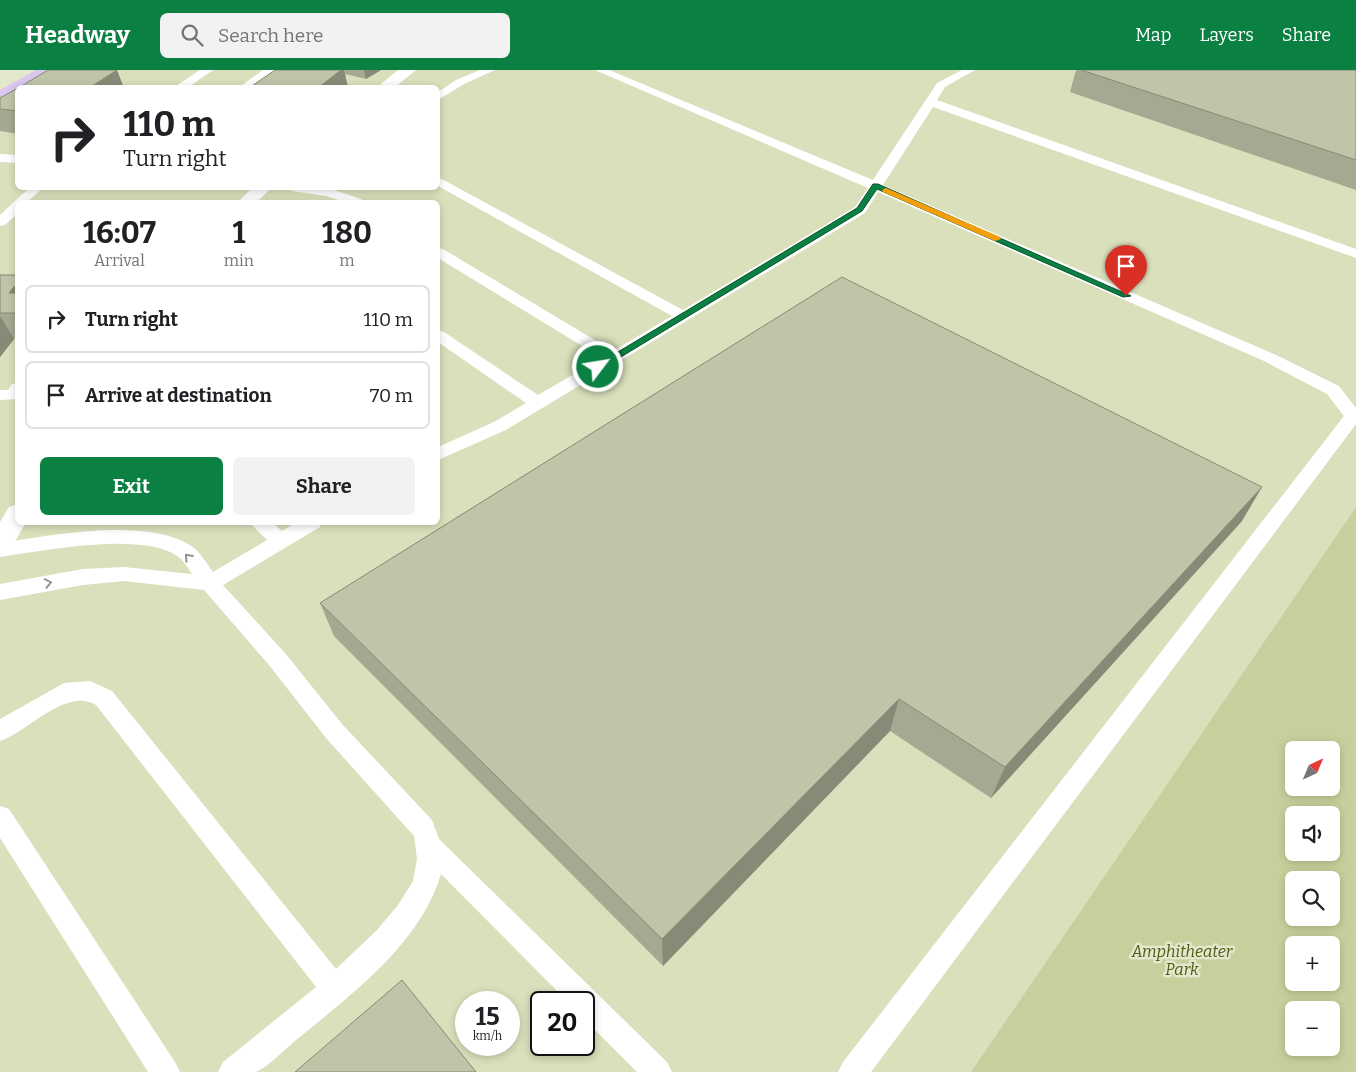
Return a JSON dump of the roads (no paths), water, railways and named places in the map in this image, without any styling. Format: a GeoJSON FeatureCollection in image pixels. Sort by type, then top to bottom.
{"type":"FeatureCollection","features":[{"type":"Feature","properties":{"kind":"main road"},"geometry":{"type":"LineString","coordinates":[[20,85],[47,70]]}},
{"type":"Feature","properties":{"kind":"main road"},"geometry":{"type":"LineString","coordinates":[[0,96],[15,88]]}},
{"type":"Feature","properties":{"kind":"street"},"geometry":{"type":"LineString","coordinates":[[387,85],[408,70]]}},
{"type":"Feature","properties":{"kind":"street"},"geometry":{"type":"LineString","coordinates":[[249,200],[260,190]]}},
{"type":"Feature","properties":{"kind":"street"},"geometry":{"type":"LineString","coordinates":[[0,545],[15,518]]}},
{"type":"Feature","properties":{"kind":"lane"},"geometry":{"type":"LineString","coordinates":[[183,85],[208,70]]}},
{"type":"Feature","properties":{"kind":"lane"},"geometry":{"type":"LineString","coordinates":[[248,85],[271,70]]}},
{"type":"Feature","properties":{"kind":"lane"},"geometry":{"type":"LineString","coordinates":[[440,96],[460,82],[490,70]]}},
{"type":"Feature","properties":{"kind":"lane"},"geometry":{"type":"LineString","coordinates":[[600,70],[875,186],[1270,358],[1332,390],[1355,414],[853,1072]]}},
{"type":"Feature","properties":{"kind":"lane"},"geometry":{"type":"LineString","coordinates":[[440,453],[487,433],[860,210],[941,85],[970,70]]}},
{"type":"Feature","properties":{"kind":"lane"},"geometry":{"type":"LineString","coordinates":[[930,102],[1356,254]]}},
{"type":"Feature","properties":{"kind":"lane"},"geometry":{"type":"LineString","coordinates":[[0,158],[15,159]]}},
{"type":"Feature","properties":{"kind":"lane"},"geometry":{"type":"LineString","coordinates":[[440,182],[682,316]]}},
{"type":"Feature","properties":{"kind":"lane"},"geometry":{"type":"LineString","coordinates":[[23,200],[34,190]]}},
{"type":"Feature","properties":{"kind":"lane"},"geometry":{"type":"LineString","coordinates":[[306,190],[349,200]]}},
{"type":"Feature","properties":{"kind":"lane"},"geometry":{"type":"LineString","coordinates":[[0,222],[15,208]]}},
{"type":"Feature","properties":{"kind":"lane"},"geometry":{"type":"LineString","coordinates":[[440,253],[613,358]]}},
{"type":"Feature","properties":{"kind":"lane"},"geometry":{"type":"LineString","coordinates":[[440,336],[538,403]]}},
{"type":"Feature","properties":{"kind":"lane"},"geometry":{"type":"LineString","coordinates":[[262,525],[281,541]]}},
{"type":"Feature","properties":{"kind":"lane"},"geometry":{"type":"LineString","coordinates":[[0,592],[83,577],[124,574],[210,583],[308,525]]}},
{"type":"Feature","properties":{"kind":"lane"},"geometry":{"type":"LineString","coordinates":[[0,550],[95,537],[154,541],[184,551],[277,659],[334,731],[423,828],[431,847],[658,1072]]}},
{"type":"Feature","properties":{"kind":"lane"},"geometry":{"type":"LineString","coordinates":[[0,732],[64,692],[90,690],[104,698],[334,988]]}},
{"type":"Feature","properties":{"kind":"lane"},"geometry":{"type":"LineString","coordinates":[[0,817],[165,1072]]}},
{"type":"Feature","properties":{"kind":"lane"},"geometry":{"type":"LineString","coordinates":[[233,1072],[334,988],[384,941],[407,913],[425,882],[431,847]]}},
{"type":"Feature","properties":{"kind":"park label","name":"Amphitheater Park"},"geometry":{"type":"Point","coordinates":[1182,960]}}]}
